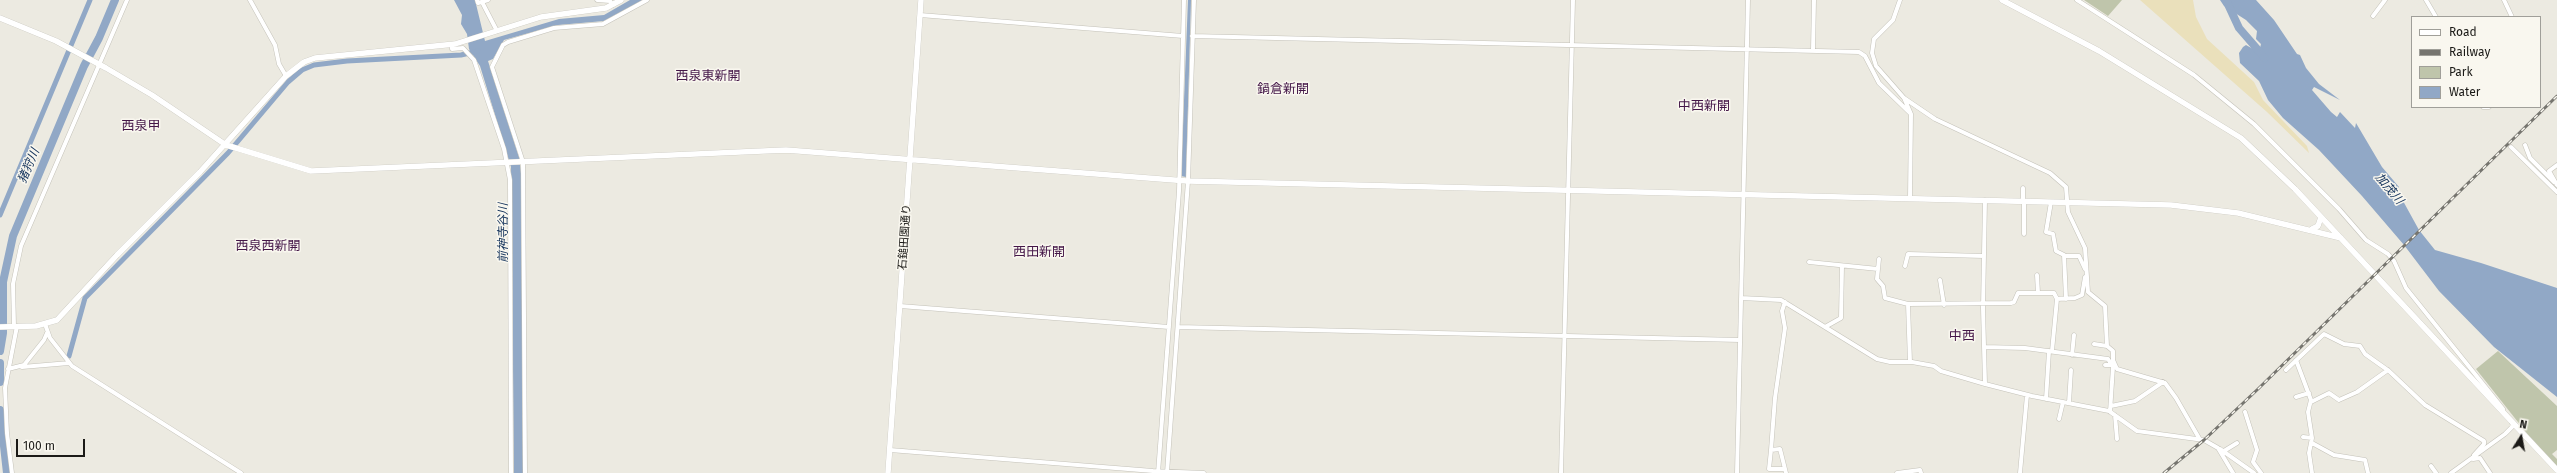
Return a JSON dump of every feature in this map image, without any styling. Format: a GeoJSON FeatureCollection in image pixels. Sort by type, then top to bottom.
{"type":"FeatureCollection","features":[{"type":"Feature","properties":{"kind":"street"},"geometry":{"type":"LineString","coordinates":[[12,473],[8,450],[5,379],[8,369],[14,326],[13,284],[20,252],[97,63],[127,0]]}},
{"type":"Feature","properties":{"kind":"street"},"geometry":{"type":"LineString","coordinates":[[250,0],[275,45],[279,64],[286,76]]}},
{"type":"Feature","properties":{"kind":"street"},"geometry":{"type":"LineString","coordinates":[[477,0],[478,3],[488,0]]}},
{"type":"Feature","properties":{"kind":"street"},"geometry":{"type":"LineString","coordinates":[[597,0],[612,2],[621,0]]}},
{"type":"Feature","properties":{"kind":"street"},"geometry":{"type":"LineString","coordinates":[[525,473],[522,162],[492,67],[503,45],[554,28],[606,23],[646,0]]}},
{"type":"Feature","properties":{"kind":"street","name":"石鎚田園通り"},"geometry":{"type":"LineString","coordinates":[[888,473],[921,0]]}},
{"type":"Feature","properties":{"kind":"street"},"geometry":{"type":"LineString","coordinates":[[1158,472],[1179,180],[1184,0]]}},
{"type":"Feature","properties":{"kind":"street"},"geometry":{"type":"LineString","coordinates":[[1167,472],[1188,181],[1194,0]]}},
{"type":"Feature","properties":{"kind":"street"},"geometry":{"type":"LineString","coordinates":[[1561,473],[1573,0]]}},
{"type":"Feature","properties":{"kind":"street"},"geometry":{"type":"LineString","coordinates":[[1737,473],[1748,0]]}},
{"type":"Feature","properties":{"kind":"street"},"geometry":{"type":"LineString","coordinates":[[1813,50],[1814,0]]}},
{"type":"Feature","properties":{"kind":"street"},"geometry":{"type":"LineString","coordinates":[[1900,0],[1893,20],[1878,33],[1872,46],[1876,66],[1904,98],[1935,119],[2050,173],[2068,190],[2070,218],[2085,248],[2088,292],[2106,308],[2107,346]]}},
{"type":"Feature","properties":{"kind":"street"},"geometry":{"type":"LineString","coordinates":[[2002,0],[2099,50],[2226,127],[2257,151],[2341,238],[2557,470]]}},
{"type":"Feature","properties":{"kind":"street"},"geometry":{"type":"LineString","coordinates":[[2077,0],[2194,75],[2223,97],[2306,174],[2366,240],[2388,254],[2394,261],[2406,288],[2475,372],[2514,425]]}},
{"type":"Feature","properties":{"kind":"street"},"geometry":{"type":"LineString","coordinates":[[2373,16],[2385,0]]}},
{"type":"Feature","properties":{"kind":"street"},"geometry":{"type":"LineString","coordinates":[[2426,0],[2435,16]]}},
{"type":"Feature","properties":{"kind":"street"},"geometry":{"type":"LineString","coordinates":[[2504,0],[2512,16]]}},
{"type":"Feature","properties":{"kind":"street"},"geometry":{"type":"LineString","coordinates":[[482,2],[497,31]]}},
{"type":"Feature","properties":{"kind":"street"},"geometry":{"type":"LineString","coordinates":[[0,327],[45,324],[56,320],[63,314],[117,254],[230,146],[286,76],[304,62],[315,58],[452,44],[541,17],[586,12],[606,8],[612,2]]}},
{"type":"Feature","properties":{"kind":"street"},"geometry":{"type":"LineString","coordinates":[[920,15],[1183,36]]}},
{"type":"Feature","properties":{"kind":"street"},"geometry":{"type":"LineString","coordinates":[[0,18],[56,41],[97,63],[152,95],[230,146],[310,171],[786,150],[1188,181],[2023,201],[2204,208],[2312,229],[2341,238]]}},
{"type":"Feature","properties":{"kind":"street"},"geometry":{"type":"LineString","coordinates":[[1192,36],[1813,50],[1863,54],[1879,83],[1911,114]]}},
{"type":"Feature","properties":{"kind":"street"},"geometry":{"type":"LineString","coordinates":[[452,44],[452,50],[463,48],[466,51],[480,76],[508,163],[510,192],[511,473]]}},
{"type":"Feature","properties":{"kind":"street"},"geometry":{"type":"LineString","coordinates":[[1904,98],[1911,114],[1910,198]]}},
{"type":"Feature","properties":{"kind":"street"},"geometry":{"type":"LineString","coordinates":[[2525,145],[2530,158],[2555,183]]}},
{"type":"Feature","properties":{"kind":"street"},"geometry":{"type":"LineString","coordinates":[[2511,147],[2557,192]]}},
{"type":"Feature","properties":{"kind":"street"},"geometry":{"type":"LineString","coordinates":[[2555,183],[2549,171],[2557,165]]}},
{"type":"Feature","properties":{"kind":"street"},"geometry":{"type":"LineString","coordinates":[[2023,188],[2024,234]]}},
{"type":"Feature","properties":{"kind":"street"},"geometry":{"type":"LineString","coordinates":[[1985,200],[1983,303],[1985,384]]}},
{"type":"Feature","properties":{"kind":"street"},"geometry":{"type":"LineString","coordinates":[[2051,202],[2046,232],[2054,234],[2056,251],[2064,255],[2079,256],[2086,270]]}},
{"type":"Feature","properties":{"kind":"street"},"geometry":{"type":"LineString","coordinates":[[2312,229],[2318,226],[2321,217]]}},
{"type":"Feature","properties":{"kind":"street"},"geometry":{"type":"LineString","coordinates":[[1905,266],[1908,254],[1984,256]]}},
{"type":"Feature","properties":{"kind":"street"},"geometry":{"type":"LineString","coordinates":[[2064,255],[2066,299]]}},
{"type":"Feature","properties":{"kind":"street"},"geometry":{"type":"LineString","coordinates":[[1879,259],[1877,279],[1883,286],[1885,298],[1908,304],[2011,303],[2014,302],[2018,293],[2054,293],[2057,299],[2046,399]]}},
{"type":"Feature","properties":{"kind":"street"},"geometry":{"type":"LineString","coordinates":[[1809,262],[1878,269]]}},
{"type":"Feature","properties":{"kind":"street"},"geometry":{"type":"LineString","coordinates":[[1825,327],[1841,318],[1842,266]]}},
{"type":"Feature","properties":{"kind":"street"},"geometry":{"type":"LineString","coordinates":[[2037,275],[2038,293]]}},
{"type":"Feature","properties":{"kind":"street"},"geometry":{"type":"LineString","coordinates":[[2057,299],[2075,298],[2082,295],[2086,275]]}},
{"type":"Feature","properties":{"kind":"street"},"geometry":{"type":"LineString","coordinates":[[1940,280],[1944,304]]}},
{"type":"Feature","properties":{"kind":"street"},"geometry":{"type":"LineString","coordinates":[[1741,298],[1781,300],[1877,359],[1890,362],[1910,362],[1934,366],[1941,371],[2027,395],[2110,412],[2137,431],[2198,438],[2218,448],[2254,473]]}},
{"type":"Feature","properties":{"kind":"street"},"geometry":{"type":"LineString","coordinates":[[1771,450],[1780,449],[1784,471],[1769,469],[1775,398],[1784,328],[1782,310],[1785,302]]}},
{"type":"Feature","properties":{"kind":"street"},"geometry":{"type":"LineString","coordinates":[[1908,304],[1910,362]]}},
{"type":"Feature","properties":{"kind":"street"},"geometry":{"type":"LineString","coordinates":[[900,306],[1169,326]]}},
{"type":"Feature","properties":{"kind":"street"},"geometry":{"type":"LineString","coordinates":[[45,324],[47,333],[69,363],[241,473]]}},
{"type":"Feature","properties":{"kind":"street"},"geometry":{"type":"LineString","coordinates":[[1178,326],[1740,340]]}},
{"type":"Feature","properties":{"kind":"street"},"geometry":{"type":"LineString","coordinates":[[22,367],[44,340],[47,333]]}},
{"type":"Feature","properties":{"kind":"street"},"geometry":{"type":"LineString","coordinates":[[2286,370],[2324,334],[2328,334],[2341,342],[2362,347],[2365,354],[2388,370],[2425,405],[2484,441],[2484,444],[2474,453],[2472,458]]}},
{"type":"Feature","properties":{"kind":"street"},"geometry":{"type":"LineString","coordinates":[[2072,355],[2074,335]]}},
{"type":"Feature","properties":{"kind":"street"},"geometry":{"type":"LineString","coordinates":[[2094,344],[2107,346],[2113,351],[2114,366],[2110,412]]}},
{"type":"Feature","properties":{"kind":"street"},"geometry":{"type":"LineString","coordinates":[[1984,347],[2051,351],[2108,359],[2120,370],[2163,382],[2174,394],[2198,438]]}},
{"type":"Feature","properties":{"kind":"street"},"geometry":{"type":"LineString","coordinates":[[2296,360],[2312,402],[2308,412],[2312,441],[2309,453],[2312,473]]}},
{"type":"Feature","properties":{"kind":"street"},"geometry":{"type":"LineString","coordinates":[[8,369],[69,363]]}},
{"type":"Feature","properties":{"kind":"street"},"geometry":{"type":"LineString","coordinates":[[2105,365],[2114,366]]}},
{"type":"Feature","properties":{"kind":"street"},"geometry":{"type":"LineString","coordinates":[[2068,403],[2070,370]]}},
{"type":"Feature","properties":{"kind":"street"},"geometry":{"type":"LineString","coordinates":[[2312,402],[2329,393],[2339,400],[2357,392],[2388,370]]}},
{"type":"Feature","properties":{"kind":"street"},"geometry":{"type":"LineString","coordinates":[[2111,406],[2135,401],[2160,386],[2163,382]]}},
{"type":"Feature","properties":{"kind":"street"},"geometry":{"type":"LineString","coordinates":[[2296,397],[2309,393]]}},
{"type":"Feature","properties":{"kind":"street"},"geometry":{"type":"LineString","coordinates":[[2020,473],[2027,395]]}},
{"type":"Feature","properties":{"kind":"street"},"geometry":{"type":"LineString","coordinates":[[2059,419],[2063,402]]}},
{"type":"Feature","properties":{"kind":"street"},"geometry":{"type":"LineString","coordinates":[[2245,412],[2257,450],[2253,462],[2261,473]]}},
{"type":"Feature","properties":{"kind":"street"},"geometry":{"type":"LineString","coordinates":[[2115,415],[2117,439]]}},
{"type":"Feature","properties":{"kind":"street"},"geometry":{"type":"LineString","coordinates":[[2451,473],[2514,425]]}},
{"type":"Feature","properties":{"kind":"street"},"geometry":{"type":"LineString","coordinates":[[2303,437],[2334,455],[2365,460],[2368,473]]}},
{"type":"Feature","properties":{"kind":"street"},"geometry":{"type":"LineString","coordinates":[[2224,452],[2237,443]]}},
{"type":"Feature","properties":{"kind":"street"},"geometry":{"type":"LineString","coordinates":[[2218,448],[2233,473]]}},
{"type":"Feature","properties":{"kind":"street"},"geometry":{"type":"LineString","coordinates":[[890,450],[1158,472],[1204,473]]}},
{"type":"Feature","properties":{"kind":"street"},"geometry":{"type":"LineString","coordinates":[[2472,458],[2480,458],[2490,473]]}},
{"type":"Feature","properties":{"kind":"street"},"geometry":{"type":"LineString","coordinates":[[2431,466],[2436,473]]}},
{"type":"Feature","properties":{"kind":"street"},"geometry":{"type":"LineString","coordinates":[[1897,473],[1920,470],[1921,473]]}},
{"type":"Feature","properties":{"kind":"green space"},"geometry":{"type":"Polygon","coordinates":[[[2084,0],[2122,0],[2108,16],[2084,0]]]}},
{"type":"Feature","properties":{"kind":"green space"},"geometry":{"type":"Polygon","coordinates":[[[2498,351],[2557,406],[2557,450],[2552,454],[2557,459],[2557,466],[2529,436],[2476,369],[2498,351]]]}},
{"type":"Feature","properties":{"kind":"sand"},"geometry":{"type":"Polygon","coordinates":[[[2140,0],[2193,0],[2196,17],[2207,39],[2254,82],[2263,100],[2307,146],[2309,153],[2267,112],[2140,0]]]}},
{"type":"Feature","properties":{"kind":"water"},"geometry":{"type":"Polygon","coordinates":[[[454,0],[475,0],[485,41],[559,19],[604,15],[630,0],[643,0],[604,21],[558,25],[504,40],[493,59],[488,61],[519,157],[522,182],[523,473],[514,473],[511,167],[480,66],[469,49],[467,34],[461,24],[462,15],[454,0]]]}},
{"type":"Feature","properties":{"kind":"water"},"geometry":{"type":"Polygon","coordinates":[[[1188,0],[1191,0],[1186,177],[1181,176],[1188,0]]]}},
{"type":"Feature","properties":{"kind":"water"},"geometry":{"type":"Polygon","coordinates":[[[2220,0],[2256,0],[2274,20],[2297,54],[2300,55],[2306,68],[2319,84],[2340,100],[2314,87],[2312,90],[2337,117],[2340,112],[2355,128],[2356,123],[2382,167],[2399,187],[2397,190],[2419,230],[2435,250],[2481,263],[2557,288],[2557,397],[2494,347],[2439,291],[2404,245],[2362,196],[2319,150],[2283,118],[2268,100],[2259,81],[2240,63],[2239,53],[2243,47],[2246,45],[2255,50],[2260,48],[2261,44],[2256,39],[2257,31],[2246,20],[2224,6],[2220,0]]]}},
{"type":"Feature","properties":{"kind":"waterway"},"geometry":{"type":"LineString","coordinates":[[0,215],[90,0]]}},
{"type":"Feature","properties":{"kind":"waterway","name":"猪狩川"},"geometry":{"type":"LineString","coordinates":[[0,351],[3,333],[3,282],[13,236],[84,66],[99,38],[115,0]]}},
{"type":"Feature","properties":{"kind":"waterway","name":"加茂川"},"geometry":{"type":"LineString","coordinates":[[2226,0],[2239,28],[2265,58]]}},
{"type":"Feature","properties":{"kind":"waterway"},"geometry":{"type":"LineString","coordinates":[[69,356],[85,298],[228,153],[288,82],[302,70],[314,65],[347,61],[461,55],[478,51]]}},
{"type":"Feature","properties":{"kind":"waterway"},"geometry":{"type":"LineString","coordinates":[[0,363],[0,382]]}},
{"type":"Feature","properties":{"kind":"waterway"},"geometry":{"type":"LineString","coordinates":[[0,410],[7,473]]}},
{"type":"Feature","properties":{"kind":"railway"},"geometry":{"type":"LineString","coordinates":[[2164,473],[2204,440],[2258,389],[2557,96]]}},
{"type":"Feature","properties":{"kind":"district","name":"西泉東新開"},"geometry":{"type":"Point","coordinates":[708,76]}},
{"type":"Feature","properties":{"kind":"district","name":"鍋倉新開"},"geometry":{"type":"Point","coordinates":[1283,89]}},
{"type":"Feature","properties":{"kind":"district","name":"中西新開"},"geometry":{"type":"Point","coordinates":[1704,106]}},
{"type":"Feature","properties":{"kind":"district","name":"西泉甲"},"geometry":{"type":"Point","coordinates":[141,126]}},
{"type":"Feature","properties":{"kind":"district","name":"西泉西新開"},"geometry":{"type":"Point","coordinates":[268,246]}},
{"type":"Feature","properties":{"kind":"district","name":"西田新開"},"geometry":{"type":"Point","coordinates":[1039,252]}},
{"type":"Feature","properties":{"kind":"district","name":"中西"},"geometry":{"type":"Point","coordinates":[1962,336]}},
{"type":"Feature","properties":{"kind":"water label","name":"前神寺谷川"},"geometry":{"type":"Point","coordinates":[504,233]}}]}
